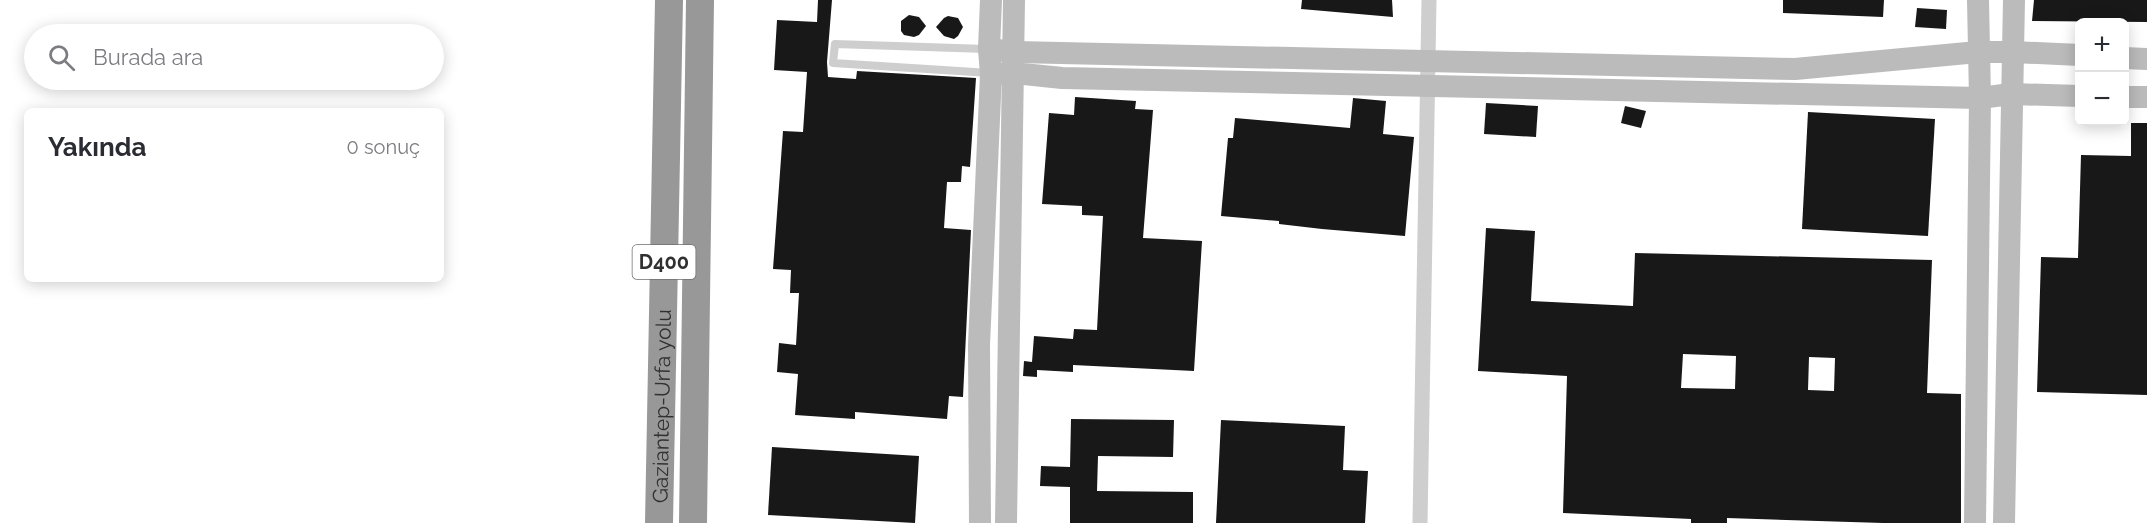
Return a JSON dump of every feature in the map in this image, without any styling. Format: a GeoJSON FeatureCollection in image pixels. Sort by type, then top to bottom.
{"type":"FeatureCollection","features":[{"type":"Feature","properties":{"kind":"highway","name":"Gaziantep-Urfa yolu"},"geometry":{"type":"LineString","coordinates":[[659,523],[669,0]]}},
{"type":"Feature","properties":{"kind":"highway","name":"Gaziantep-Urfa yolu"},"geometry":{"type":"LineString","coordinates":[[693,523],[700,0]]}},
{"type":"Feature","properties":{"kind":"street"},"geometry":{"type":"LineString","coordinates":[[980,523],[979,345],[991,74],[989,49],[991,0]]}},
{"type":"Feature","properties":{"kind":"street"},"geometry":{"type":"LineString","coordinates":[[1006,523],[1014,0]]}},
{"type":"Feature","properties":{"kind":"street"},"geometry":{"type":"LineString","coordinates":[[1420,523],[1430,0]]}},
{"type":"Feature","properties":{"kind":"street"},"geometry":{"type":"LineString","coordinates":[[1975,523],[1980,98],[1978,0]]}},
{"type":"Feature","properties":{"kind":"street"},"geometry":{"type":"LineString","coordinates":[[2004,523],[2014,0]]}},
{"type":"Feature","properties":{"kind":"street"},"geometry":{"type":"LineString","coordinates":[[989,49],[1014,62],[1062,78],[1980,98],[2011,94],[2075,96]]}},
{"type":"Feature","properties":{"kind":"street"},"geometry":{"type":"LineString","coordinates":[[991,74],[1014,62],[1428,61],[1795,69],[1978,52],[2075,56]]}},
{"type":"Feature","properties":{"kind":"street"},"geometry":{"type":"LineString","coordinates":[[2129,58],[2147,59]]}},
{"type":"Feature","properties":{"kind":"street"},"geometry":{"type":"LineString","coordinates":[[2129,97],[2147,97]]}},
{"type":"Feature","properties":{"kind":"lane"},"geometry":{"type":"LineString","coordinates":[[989,49],[835,44],[834,63],[991,74]]}},
{"type":"Feature","properties":{"kind":"building"},"geometry":{"type":"Polygon","coordinates":[[[818,0],[832,0],[828,77],[856,79],[857,71],[976,78],[970,167],[962,166],[961,182],[947,182],[944,228],[971,230],[963,397],[949,396],[947,419],[855,412],[855,419],[795,415],[798,374],[777,372],[779,343],[796,345],[799,293],[790,293],[791,270],[773,269],[783,131],[803,132],[807,72],[774,70],[777,20],[817,22],[818,0]]]}},
{"type":"Feature","properties":{"kind":"building"},"geometry":{"type":"Polygon","coordinates":[[[1302,0],[1392,0],[1393,17],[1301,9],[1302,0]]]}},
{"type":"Feature","properties":{"kind":"building"},"geometry":{"type":"Polygon","coordinates":[[[1783,0],[1884,0],[1883,17],[1783,13],[1783,0]]]}},
{"type":"Feature","properties":{"kind":"building"},"geometry":{"type":"Polygon","coordinates":[[[2034,0],[2147,0],[2147,22],[2129,22],[2129,18],[2032,21],[2034,0]]]}},
{"type":"Feature","properties":{"kind":"building"},"geometry":{"type":"Polygon","coordinates":[[[1917,8],[1947,10],[1946,29],[1915,27],[1917,8]]]}},
{"type":"Feature","properties":{"kind":"building"},"geometry":{"type":"Polygon","coordinates":[[[909,15],[919,17],[926,26],[919,35],[914,37],[904,35],[901,31],[901,21],[909,15]]]}},
{"type":"Feature","properties":{"kind":"building"},"geometry":{"type":"Polygon","coordinates":[[[948,16],[958,18],[963,27],[954,39],[944,36],[936,27],[948,16]]]}},
{"type":"Feature","properties":{"kind":"building"},"geometry":{"type":"Polygon","coordinates":[[[1075,97],[1136,101],[1135,109],[1153,110],[1143,238],[1202,241],[1194,371],[1073,365],[1073,372],[1037,370],[1037,377],[1023,376],[1024,361],[1032,362],[1034,336],[1073,339],[1074,329],[1097,330],[1103,216],[1082,215],[1082,206],[1042,204],[1049,113],[1074,115],[1075,97]]]}},
{"type":"Feature","properties":{"kind":"building"},"geometry":{"type":"Polygon","coordinates":[[[1353,98],[1386,101],[1383,134],[1414,137],[1405,236],[1322,229],[1279,224],[1279,221],[1221,216],[1228,138],[1233,138],[1235,118],[1350,128],[1353,98]]]}},
{"type":"Feature","properties":{"kind":"building"},"geometry":{"type":"Polygon","coordinates":[[[1486,103],[1538,106],[1536,137],[1484,134],[1486,103]]]}},
{"type":"Feature","properties":{"kind":"building"},"geometry":{"type":"Polygon","coordinates":[[[1625,106],[1646,111],[1641,128],[1621,123],[1625,106]]]}},
{"type":"Feature","properties":{"kind":"building"},"geometry":{"type":"Polygon","coordinates":[[[1808,112],[1935,119],[1928,236],[1802,229],[1808,112]]]}},
{"type":"Feature","properties":{"kind":"building"},"geometry":{"type":"Polygon","coordinates":[[[2131,123],[2147,123],[2147,395],[2037,392],[2041,257],[2078,258],[2081,155],[2131,156],[2131,123]]]}},
{"type":"Feature","properties":{"kind":"building"},"geometry":{"type":"Polygon","coordinates":[[[1486,228],[1535,231],[1531,301],[1633,306],[1635,253],[1932,260],[1927,393],[1961,394],[1961,523],[1727,518],[1727,523],[1691,523],[1691,519],[1563,513],[1567,376],[1478,371],[1486,228]],[[1683,354],[1681,388],[1735,389],[1736,356],[1683,354]],[[1809,357],[1808,390],[1834,391],[1835,358],[1809,357]]]}},
{"type":"Feature","properties":{"kind":"building"},"geometry":{"type":"Polygon","coordinates":[[[1071,419],[1174,420],[1173,457],[1098,456],[1097,491],[1193,492],[1193,523],[1070,523],[1070,487],[1040,486],[1041,466],[1070,467],[1071,419]]]}},
{"type":"Feature","properties":{"kind":"building"},"geometry":{"type":"Polygon","coordinates":[[[1221,420],[1345,426],[1343,470],[1368,471],[1365,523],[1216,523],[1221,420]]]}},
{"type":"Feature","properties":{"kind":"building"},"geometry":{"type":"Polygon","coordinates":[[[772,447],[919,456],[915,523],[768,515],[772,447]]]}}]}
